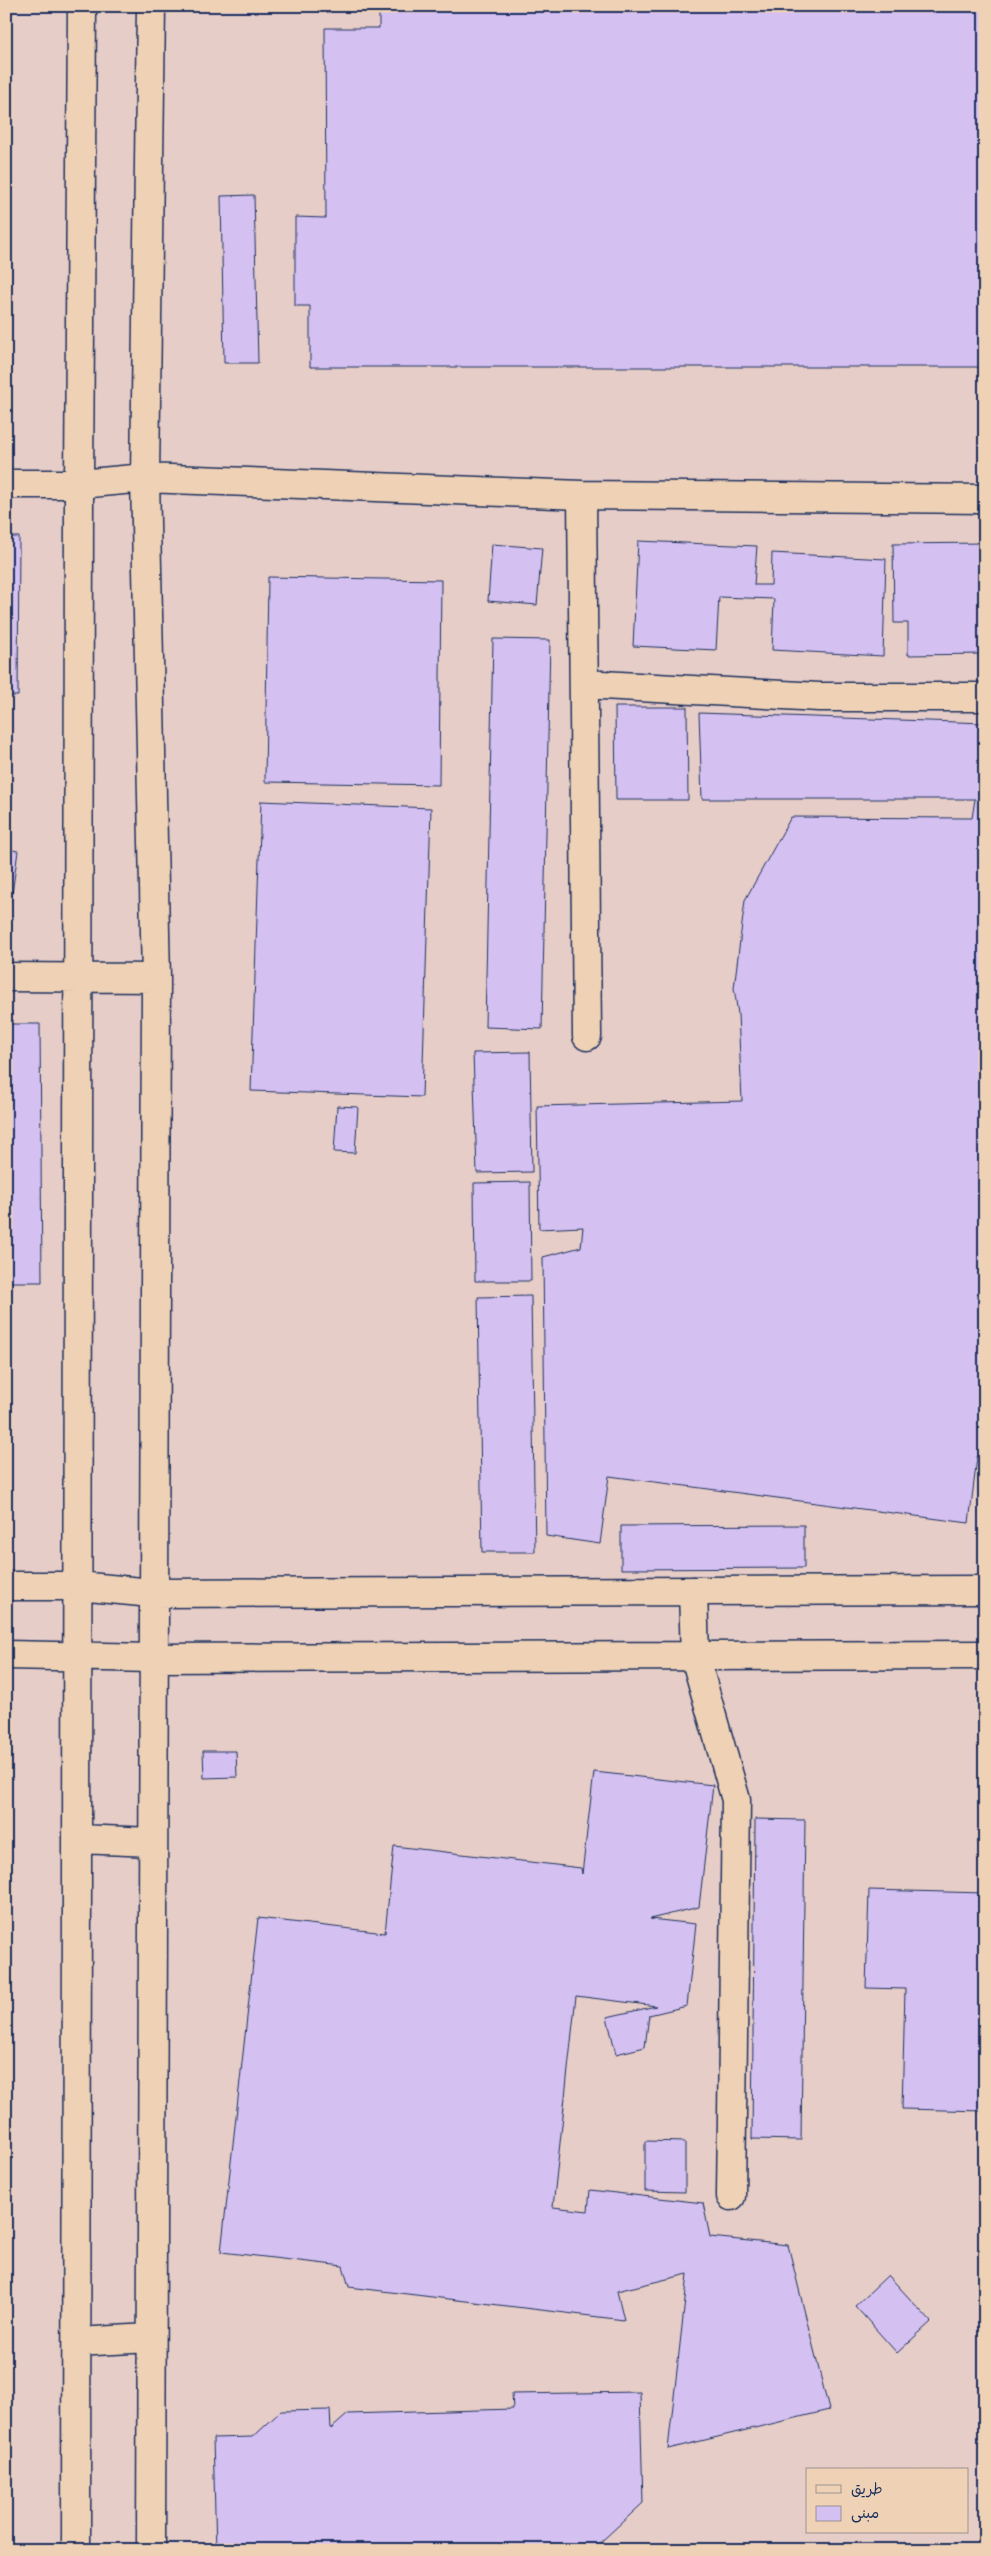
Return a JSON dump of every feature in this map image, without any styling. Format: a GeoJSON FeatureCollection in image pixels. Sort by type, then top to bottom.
{"type":"FeatureCollection","features":[{"type":"Feature","properties":{"kind":"street"},"geometry":{"type":"LineString","coordinates":[[76,2550],[80,977],[79,484],[82,6]]}},
{"type":"Feature","properties":{"kind":"street"},"geometry":{"type":"LineString","coordinates":[[150,2550],[152,1593],[156,978],[145,478],[151,6]]}},
{"type":"Feature","properties":{"kind":"street"},"geometry":{"type":"LineString","coordinates":[[6,484],[79,484],[145,478],[582,495],[985,499]]}},
{"type":"Feature","properties":{"kind":"street"},"geometry":{"type":"LineString","coordinates":[[582,495],[587,1036]]}},
{"type":"Feature","properties":{"kind":"street"},"geometry":{"type":"LineString","coordinates":[[584,684],[819,696],[985,697]]}},
{"type":"Feature","properties":{"kind":"street"},"geometry":{"type":"LineString","coordinates":[[6,977],[156,978]]}},
{"type":"Feature","properties":{"kind":"street"},"geometry":{"type":"LineString","coordinates":[[6,1586],[78,1586],[152,1593],[985,1590]]}},
{"type":"Feature","properties":{"kind":"street"},"geometry":{"type":"LineString","coordinates":[[693,1591],[694,1657],[736,1800],[731,2196]]}},
{"type":"Feature","properties":{"kind":"street"},"geometry":{"type":"LineString","coordinates":[[6,1655],[153,1658],[985,1655]]}},
{"type":"Feature","properties":{"kind":"street"},"geometry":{"type":"LineString","coordinates":[[78,1839],[152,1842]]}},
{"type":"Feature","properties":{"kind":"street"},"geometry":{"type":"LineString","coordinates":[[77,2342],[150,2338]]}},
{"type":"Feature","properties":{"kind":"shaded area"},"geometry":{"type":"Polygon","coordinates":[[[6,6],[985,6],[985,2536],[972,2550],[6,2550],[6,6]]]}},
{"type":"Feature","properties":{"kind":"building"},"geometry":{"type":"Polygon","coordinates":[[[379,6],[985,6],[985,367],[310,367],[310,306],[295,306],[295,217],[326,218],[325,28],[379,28],[379,6]]]}},
{"type":"Feature","properties":{"kind":"building"},"geometry":{"type":"Polygon","coordinates":[[[254,195],[258,363],[224,363],[221,196],[254,195]]]}},
{"type":"Feature","properties":{"kind":"building"},"geometry":{"type":"Polygon","coordinates":[[[6,537],[19,537],[18,696],[6,696],[6,537]]]}},
{"type":"Feature","properties":{"kind":"building"},"geometry":{"type":"Polygon","coordinates":[[[638,541],[757,546],[754,585],[771,585],[772,553],[886,559],[883,656],[772,650],[774,599],[719,597],[716,650],[633,646],[638,541]]]}},
{"type":"Feature","properties":{"kind":"building"},"geometry":{"type":"Polygon","coordinates":[[[985,543],[985,654],[908,655],[908,623],[894,623],[893,544],[985,543]]]}},
{"type":"Feature","properties":{"kind":"building"},"geometry":{"type":"Polygon","coordinates":[[[492,544],[542,548],[537,605],[488,601],[492,544]]]}},
{"type":"Feature","properties":{"kind":"building"},"geometry":{"type":"Polygon","coordinates":[[[268,577],[441,580],[439,785],[265,782],[268,577]]]}},
{"type":"Feature","properties":{"kind":"building"},"geometry":{"type":"Polygon","coordinates":[[[493,639],[550,640],[542,1029],[485,1027],[493,639]]]}},
{"type":"Feature","properties":{"kind":"building"},"geometry":{"type":"Polygon","coordinates":[[[615,707],[687,707],[688,800],[616,800],[615,707]]]}},
{"type":"Feature","properties":{"kind":"building"},"geometry":{"type":"Polygon","coordinates":[[[699,713],[985,723],[985,1457],[977,1457],[969,1523],[609,1476],[600,1544],[546,1536],[543,1257],[581,1247],[583,1227],[539,1229],[537,1106],[742,1101],[738,1014],[734,988],[745,900],[791,817],[972,818],[975,799],[702,799],[699,713]]]}},
{"type":"Feature","properties":{"kind":"building"},"geometry":{"type":"Polygon","coordinates":[[[261,801],[431,808],[422,1097],[251,1091],[261,801]]]}},
{"type":"Feature","properties":{"kind":"building"},"geometry":{"type":"Polygon","coordinates":[[[6,849],[18,851],[8,923],[6,923],[6,849]]]}},
{"type":"Feature","properties":{"kind":"building"},"geometry":{"type":"Polygon","coordinates":[[[6,1024],[40,1024],[42,1282],[6,1282],[6,1024]]]}},
{"type":"Feature","properties":{"kind":"building"},"geometry":{"type":"Polygon","coordinates":[[[530,1052],[532,1172],[477,1173],[473,1053],[530,1052]]]}},
{"type":"Feature","properties":{"kind":"building"},"geometry":{"type":"Polygon","coordinates":[[[337,1106],[358,1107],[355,1153],[334,1152],[337,1106]]]}},
{"type":"Feature","properties":{"kind":"building"},"geometry":{"type":"Polygon","coordinates":[[[530,1182],[531,1281],[475,1281],[474,1183],[530,1182]]]}},
{"type":"Feature","properties":{"kind":"building"},"geometry":{"type":"Polygon","coordinates":[[[531,1296],[535,1552],[482,1552],[478,1297],[531,1296]]]}},
{"type":"Feature","properties":{"kind":"building"},"geometry":{"type":"Polygon","coordinates":[[[804,1525],[804,1568],[621,1569],[621,1526],[804,1525]]]}},
{"type":"Feature","properties":{"kind":"building"},"geometry":{"type":"Polygon","coordinates":[[[203,1751],[236,1751],[237,1777],[204,1778],[203,1751]]]}},
{"type":"Feature","properties":{"kind":"building"},"geometry":{"type":"Polygon","coordinates":[[[594,1772],[713,1785],[699,1907],[650,1919],[696,1924],[687,2006],[649,2015],[645,2047],[616,2054],[607,2017],[656,2006],[576,1996],[553,2207],[588,2211],[590,2190],[703,2203],[710,2237],[788,2245],[829,2410],[668,2449],[688,2274],[617,2291],[624,2320],[349,2287],[343,2266],[221,2252],[258,1918],[385,1933],[394,1846],[581,1868],[582,1874],[594,1772]]]}},
{"type":"Feature","properties":{"kind":"building"},"geometry":{"type":"Polygon","coordinates":[[[755,1819],[805,1820],[801,2140],[752,2139],[755,1819]]]}},
{"type":"Feature","properties":{"kind":"building"},"geometry":{"type":"Polygon","coordinates":[[[869,1890],[985,1893],[985,2111],[902,2109],[905,1989],[866,1988],[869,1890]]]}},
{"type":"Feature","properties":{"kind":"building"},"geometry":{"type":"Polygon","coordinates":[[[645,2141],[685,2142],[685,2192],[645,2191],[645,2141]]]}},
{"type":"Feature","properties":{"kind":"building"},"geometry":{"type":"Polygon","coordinates":[[[888,2275],[931,2322],[897,2353],[855,2306],[888,2275]]]}},
{"type":"Feature","properties":{"kind":"building"},"geometry":{"type":"Polygon","coordinates":[[[640,2392],[643,2503],[592,2550],[216,2550],[213,2438],[253,2437],[281,2411],[330,2410],[331,2429],[348,2414],[513,2409],[512,2394],[640,2392]]]}}]}
